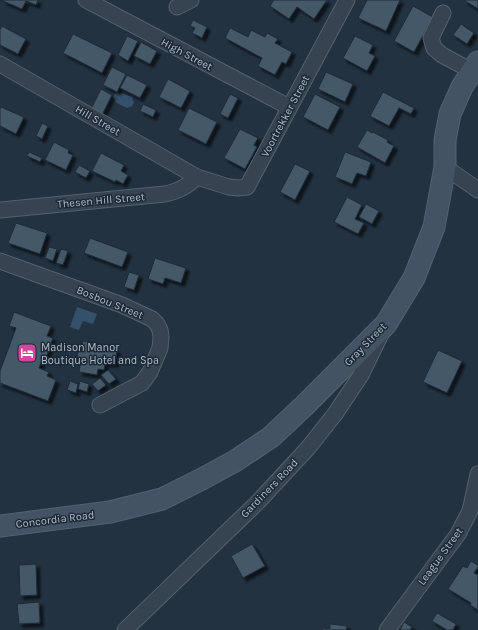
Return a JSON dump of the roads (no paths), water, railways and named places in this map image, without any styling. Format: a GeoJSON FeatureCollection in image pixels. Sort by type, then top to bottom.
{"type":"FeatureCollection","features":[{"type":"Feature","properties":{"kind":"street","name":"High Street"},"geometry":{"type":"LineString","coordinates":[[86,0],[289,107]]}},
{"type":"Feature","properties":{"kind":"street","name":"Voortrekker Street"},"geometry":{"type":"LineString","coordinates":[[197,177],[229,187],[246,187],[347,0]]}},
{"type":"Feature","properties":{"kind":"street"},"geometry":{"type":"LineString","coordinates":[[443,13],[431,38],[434,48],[442,55],[475,67]]}},
{"type":"Feature","properties":{"kind":"street","name":"Hill Street"},"geometry":{"type":"LineString","coordinates":[[0,64],[197,177]]}},
{"type":"Feature","properties":{"kind":"street","name":"Gray Street"},"geometry":{"type":"LineString","coordinates":[[110,512],[162,499],[235,461],[272,437],[386,324],[414,278],[434,227],[445,167],[445,140],[450,114],[462,87],[475,67]]}},
{"type":"Feature","properties":{"kind":"street"},"geometry":{"type":"LineString","coordinates":[[445,167],[478,190]]}},
{"type":"Feature","properties":{"kind":"street","name":"Thesen Hill Street"},"geometry":{"type":"LineString","coordinates":[[0,210],[164,194],[175,192],[187,186],[197,177]]}},
{"type":"Feature","properties":{"kind":"street","name":"Bosbou Street"},"geometry":{"type":"LineString","coordinates":[[0,260],[122,305],[152,319],[157,324],[161,337],[160,348],[146,378],[142,383],[100,406]]}},
{"type":"Feature","properties":{"kind":"street","name":"Gardiners Road"},"geometry":{"type":"LineString","coordinates":[[124,630],[258,502],[308,448],[335,414],[361,375],[386,324]]}},
{"type":"Feature","properties":{"kind":"street","name":"League Street"},"geometry":{"type":"LineString","coordinates":[[387,630],[458,534],[470,511],[478,474]]}},
{"type":"Feature","properties":{"kind":"street","name":"Concordia Road"},"geometry":{"type":"LineString","coordinates":[[0,526],[110,512]]}},
{"type":"Feature","properties":{"kind":"water"},"geometry":{"type":"Polygon","coordinates":[[[118,92],[132,97],[134,103],[132,106],[127,108],[115,102],[113,97],[118,92]]]}},
{"type":"Feature","properties":{"kind":"water"},"geometry":{"type":"Polygon","coordinates":[[[77,307],[97,314],[93,324],[83,321],[79,330],[70,327],[77,307]]]}},
{"type":"Feature","properties":{"kind":"place","name":"Madison Manor Boutique Hotel and Spa"},"geometry":{"type":"Point","coordinates":[27,353]}}]}
